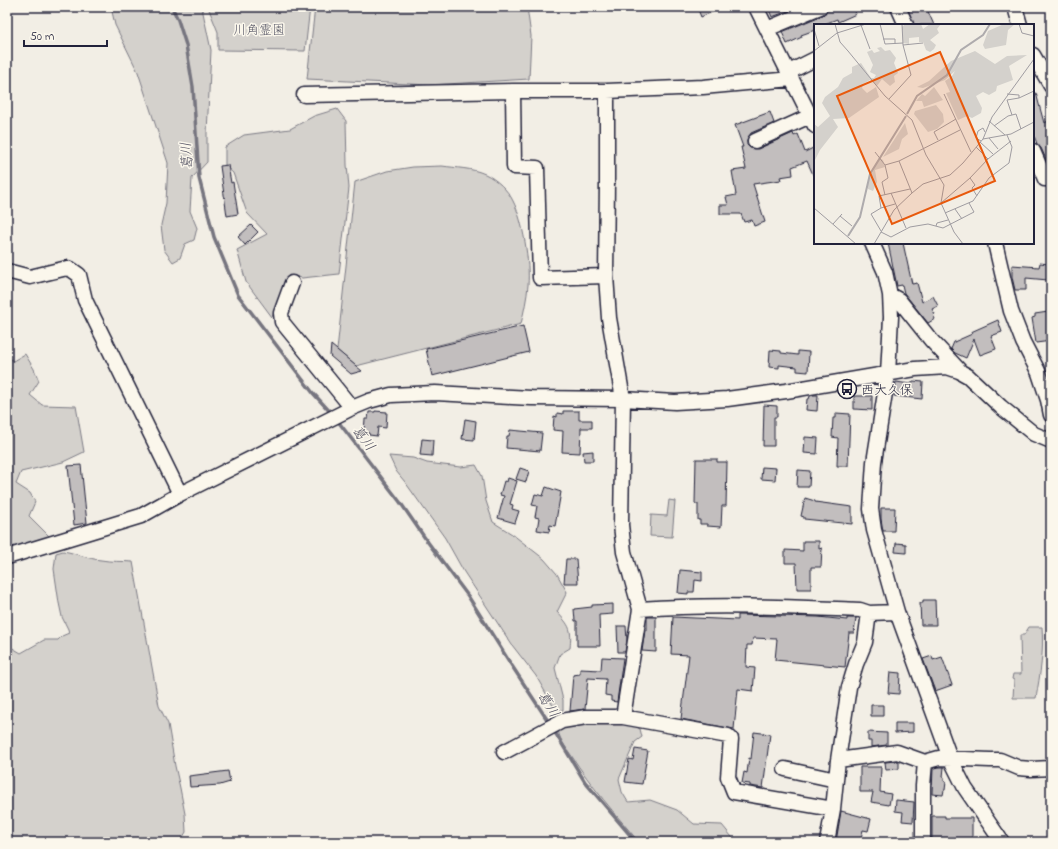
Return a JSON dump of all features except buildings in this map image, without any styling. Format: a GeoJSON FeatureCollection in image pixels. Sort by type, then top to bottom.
{"type":"FeatureCollection","features":[{"type":"Feature","properties":{"kind":"street"},"geometry":{"type":"LineString","coordinates":[[755,141],[813,121],[756,7]]}},
{"type":"Feature","properties":{"kind":"street"},"geometry":{"type":"LineString","coordinates":[[767,29],[820,7]]}},
{"type":"Feature","properties":{"kind":"street"},"geometry":{"type":"LineString","coordinates":[[898,7],[906,24]]}},
{"type":"Feature","properties":{"kind":"street"},"geometry":{"type":"LineString","coordinates":[[1015,7],[1020,24]]}},
{"type":"Feature","properties":{"kind":"street"},"geometry":{"type":"LineString","coordinates":[[1034,57],[1051,86]]}},
{"type":"Feature","properties":{"kind":"street"},"geometry":{"type":"LineString","coordinates":[[304,95],[703,87],[790,75],[814,60]]}},
{"type":"Feature","properties":{"kind":"street"},"geometry":{"type":"LineString","coordinates":[[607,90],[606,276],[609,318],[623,399],[622,525],[624,552],[640,609],[623,717]]}},
{"type":"Feature","properties":{"kind":"street"},"geometry":{"type":"LineString","coordinates":[[513,91],[514,167],[537,168],[540,278],[606,276]]}},
{"type":"Feature","properties":{"kind":"street"},"geometry":{"type":"LineString","coordinates":[[1034,153],[1045,179],[1051,178]]}},
{"type":"Feature","properties":{"kind":"street"},"geometry":{"type":"LineString","coordinates":[[872,244],[885,272],[890,295],[892,317],[888,374],[874,462],[871,509],[874,530],[898,612],[950,758],[965,788],[1002,842]]}},
{"type":"Feature","properties":{"kind":"street"},"geometry":{"type":"LineString","coordinates":[[995,244],[1011,311],[1023,342],[1039,373],[1048,400],[1051,415]]}},
{"type":"Feature","properties":{"kind":"street"},"geometry":{"type":"LineString","coordinates":[[7,271],[30,277],[67,268],[79,275],[85,300],[180,494]]}},
{"type":"Feature","properties":{"kind":"street"},"geometry":{"type":"LineString","coordinates":[[292,283],[281,313],[282,322],[349,410]]}},
{"type":"Feature","properties":{"kind":"street"},"geometry":{"type":"LineString","coordinates":[[890,295],[899,300],[931,340],[962,373]]}},
{"type":"Feature","properties":{"kind":"street"},"geometry":{"type":"LineString","coordinates":[[7,556],[141,516],[180,494],[349,410],[369,401],[390,395],[434,393],[531,398],[623,399],[675,402],[727,399],[915,369],[942,367],[954,369],[968,376],[1001,408],[1034,434],[1051,441]]}},
{"type":"Feature","properties":{"kind":"street"},"geometry":{"type":"LineString","coordinates":[[640,609],[671,607],[771,607],[860,610],[869,613],[898,612]]}},
{"type":"Feature","properties":{"kind":"street"},"geometry":{"type":"LineString","coordinates":[[827,842],[849,687],[865,642],[869,613]]}},
{"type":"Feature","properties":{"kind":"street"},"geometry":{"type":"LineString","coordinates":[[504,752],[562,721],[578,718],[623,717],[728,736],[731,739],[728,777],[734,792],[832,809]]}},
{"type":"Feature","properties":{"kind":"street"},"geometry":{"type":"LineString","coordinates":[[838,760],[898,752],[925,762],[939,758],[1000,760],[1019,768],[1051,768]]}},
{"type":"Feature","properties":{"kind":"street"},"geometry":{"type":"LineString","coordinates":[[923,842],[923,786],[925,762]]}},
{"type":"Feature","properties":{"kind":"street"},"geometry":{"type":"LineString","coordinates":[[785,769],[836,780]]}},
{"type":"Feature","properties":{"kind":"green space"},"geometry":{"type":"Polygon","coordinates":[[[111,7],[202,8],[211,50],[207,162],[192,178],[190,211],[197,228],[194,240],[185,244],[180,258],[173,262],[164,250],[161,225],[166,203],[168,163],[138,72],[115,25],[111,7]]]}},
{"type":"Feature","properties":{"kind":"green space","name":"川角霊園"},"geometry":{"type":"Polygon","coordinates":[[[208,7],[310,7],[305,51],[218,50],[218,32],[208,7]]]}},
{"type":"Feature","properties":{"kind":"green space"},"geometry":{"type":"Polygon","coordinates":[[[315,7],[527,7],[531,36],[529,79],[430,85],[307,79],[315,7]]]}},
{"type":"Feature","properties":{"kind":"green space"},"geometry":{"type":"Polygon","coordinates":[[[337,109],[346,121],[349,188],[339,274],[302,278],[289,275],[272,317],[246,282],[237,250],[267,234],[247,213],[233,173],[225,166],[225,147],[244,135],[290,129],[314,116],[337,109]]]}},
{"type":"Feature","properties":{"kind":"green space"},"geometry":{"type":"Polygon","coordinates":[[[442,166],[469,169],[485,174],[501,185],[508,193],[517,209],[523,230],[528,265],[528,290],[521,324],[356,366],[337,350],[355,182],[387,171],[413,167],[442,166]]]}},
{"type":"Feature","properties":{"kind":"green space"},"geometry":{"type":"Polygon","coordinates":[[[25,354],[39,381],[30,395],[42,405],[76,406],[84,452],[63,462],[21,472],[16,484],[30,493],[35,502],[29,516],[50,537],[7,560],[7,356],[13,361],[25,354]]]}},
{"type":"Feature","properties":{"kind":"green space"},"geometry":{"type":"Polygon","coordinates":[[[389,456],[413,458],[427,463],[461,467],[476,465],[482,476],[486,501],[493,522],[512,534],[544,559],[557,574],[567,592],[557,612],[565,621],[571,636],[570,648],[560,654],[555,668],[563,700],[563,710],[556,711],[536,676],[512,645],[464,572],[445,538],[396,471],[389,456]]]}},
{"type":"Feature","properties":{"kind":"green space"},"geometry":{"type":"Polygon","coordinates":[[[669,500],[675,501],[672,537],[650,536],[651,515],[667,516],[669,500]]]}},
{"type":"Feature","properties":{"kind":"green space"},"geometry":{"type":"Polygon","coordinates":[[[63,551],[96,559],[133,562],[159,706],[168,724],[185,814],[186,832],[180,842],[7,842],[7,640],[9,646],[21,653],[44,640],[58,640],[62,636],[69,633],[62,617],[54,569],[56,553],[63,551]]]}},
{"type":"Feature","properties":{"kind":"green space"},"geometry":{"type":"Polygon","coordinates":[[[1029,627],[1042,627],[1042,654],[1036,698],[1013,698],[1013,674],[1021,674],[1020,635],[1024,635],[1029,627]]]}},
{"type":"Feature","properties":{"kind":"green space"},"geometry":{"type":"Polygon","coordinates":[[[571,723],[632,724],[640,729],[642,737],[635,742],[619,779],[622,792],[628,802],[650,800],[677,810],[694,824],[722,825],[736,842],[639,842],[595,789],[562,742],[558,727],[571,723]]]}},
{"type":"Feature","properties":{"kind":"waterway","name":"葛川"},"geometry":{"type":"LineString","coordinates":[[172,7],[186,45],[193,87],[199,178],[214,237],[238,295],[313,393],[333,415]]}},
{"type":"Feature","properties":{"kind":"waterway","name":"葛川"},"geometry":{"type":"LineString","coordinates":[[337,420],[400,502],[468,596],[550,724]]}},
{"type":"Feature","properties":{"kind":"waterway","name":"葛川"},"geometry":{"type":"LineString","coordinates":[[553,729],[585,782],[636,842]]}},
{"type":"Feature","properties":{"kind":"place","name":"西大久保"},"geometry":{"type":"Point","coordinates":[847,389]}}]}
